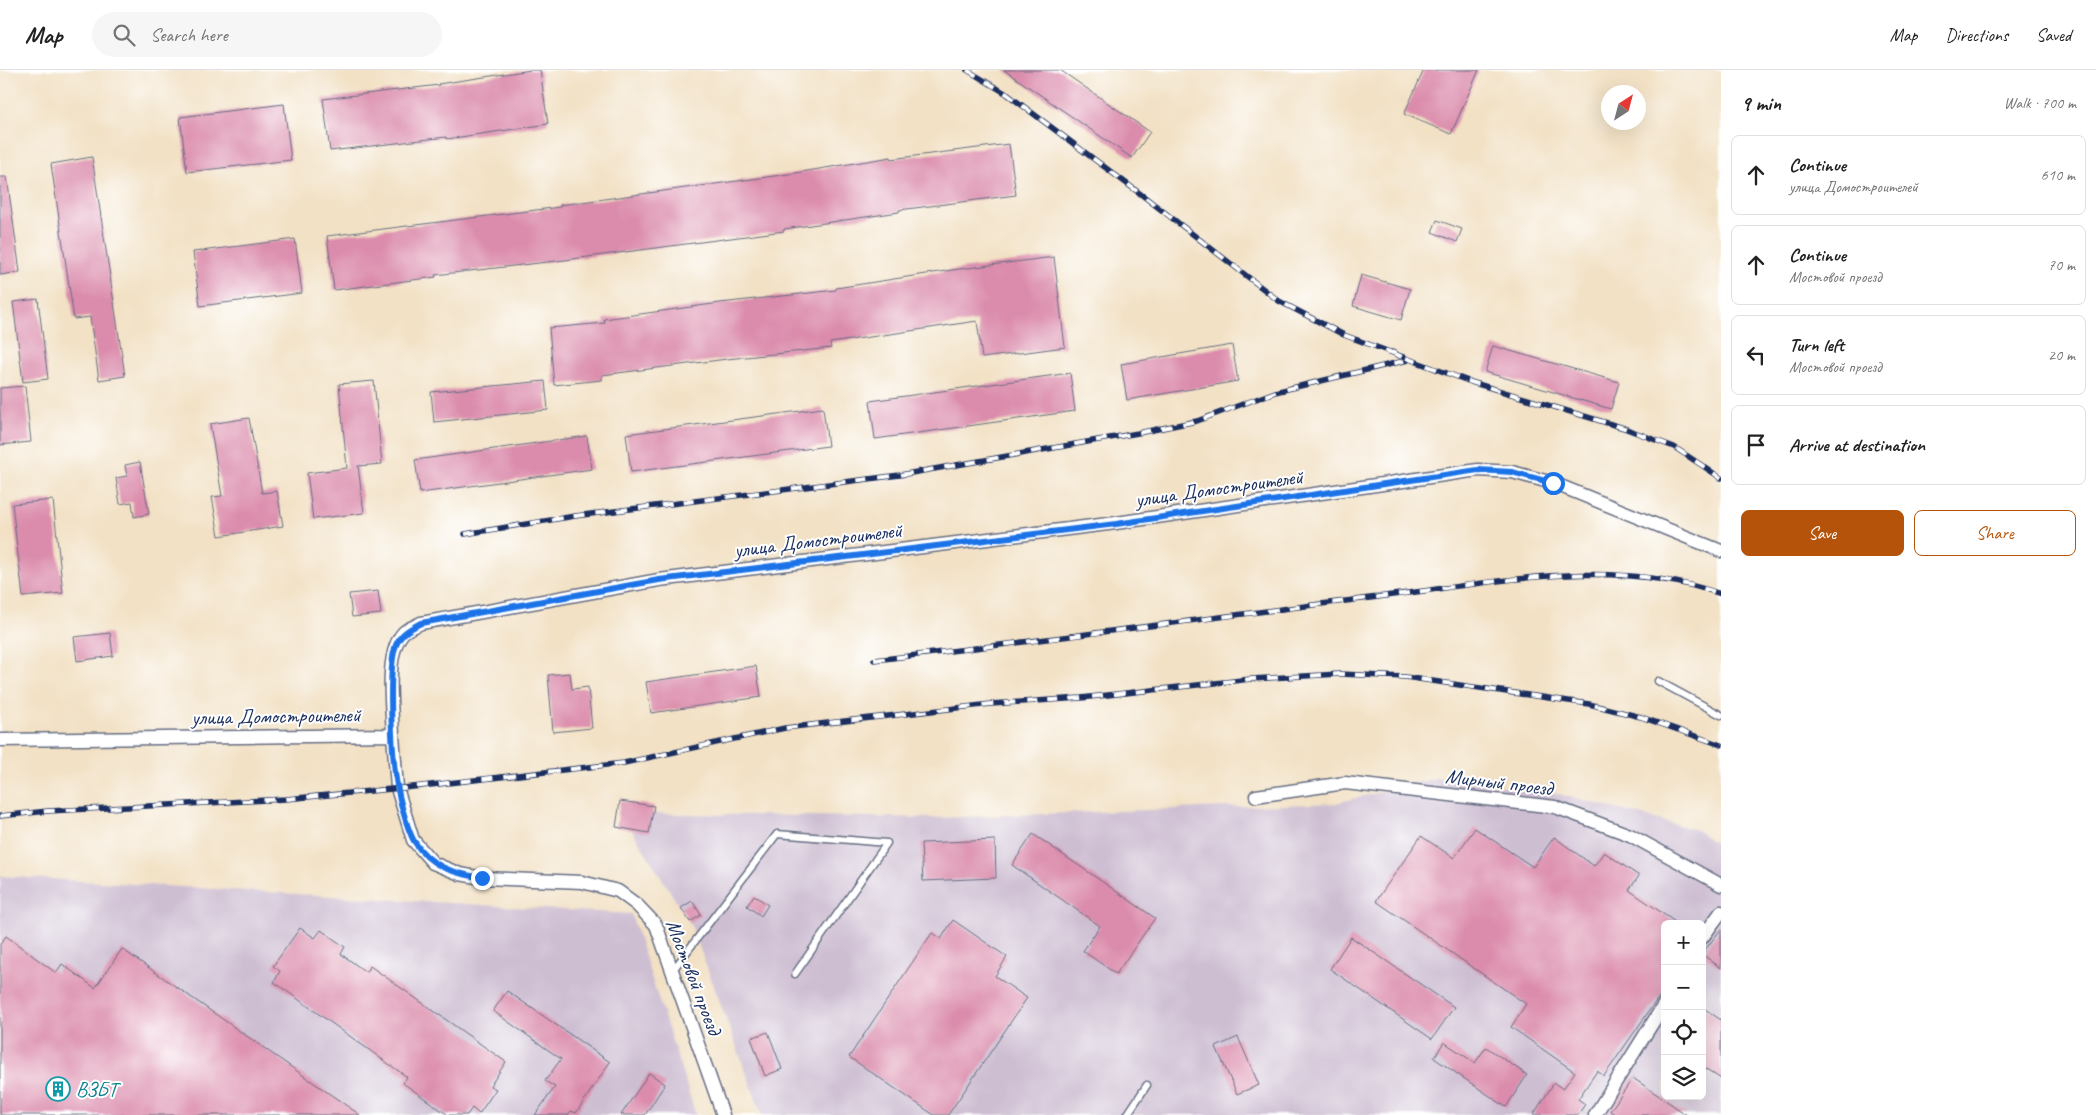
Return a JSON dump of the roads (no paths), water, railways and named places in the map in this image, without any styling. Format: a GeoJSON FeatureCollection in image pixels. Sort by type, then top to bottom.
{"type":"FeatureCollection","features":[{"type":"Feature","properties":{"kind":"street","name":"улица Домостроителей"},"geometry":{"type":"LineString","coordinates":[[0,740],[393,735],[391,663],[396,644],[404,632],[421,623],[659,580],[1116,524],[1478,470],[1512,472],[1553,483],[1721,551]]}},
{"type":"Feature","properties":{"kind":"street","name":"Мостовой проезд"},"geometry":{"type":"LineString","coordinates":[[393,735],[397,788],[413,840],[433,863],[460,874],[482,878],[582,882],[618,892],[637,905],[656,925],[723,1115]]}},
{"type":"Feature","properties":{"kind":"street","name":"Мирный проезд"},"geometry":{"type":"LineString","coordinates":[[1256,796],[1346,783],[1554,808],[1630,835],[1721,885]]}},
{"type":"Feature","properties":{"kind":"street"},"geometry":{"type":"LineString","coordinates":[[1706,933],[1721,912]]}},
{"type":"Feature","properties":{"kind":"street"},"geometry":{"type":"LineString","coordinates":[[1595,1115],[1661,1010]]}},
{"type":"Feature","properties":{"kind":"lane"},"geometry":{"type":"LineString","coordinates":[[1658,681],[1721,715]]}},
{"type":"Feature","properties":{"kind":"lane"},"geometry":{"type":"LineString","coordinates":[[673,970],[777,834],[887,842],[795,974]]}},
{"type":"Feature","properties":{"kind":"lane"},"geometry":{"type":"LineString","coordinates":[[1127,1115],[1147,1085]]}},
{"type":"Feature","properties":{"kind":"railway"},"geometry":{"type":"LineString","coordinates":[[967,70],[1007,94],[1279,301],[1344,335],[1471,382],[1624,428],[1674,447],[1721,478]]}},
{"type":"Feature","properties":{"kind":"railway"},"geometry":{"type":"LineString","coordinates":[[465,534],[575,516],[900,475],[1138,433],[1197,421],[1275,392],[1408,360],[1392,352]]}},
{"type":"Feature","properties":{"kind":"railway"},"geometry":{"type":"LineString","coordinates":[[874,660],[1544,576],[1615,575],[1651,578],[1686,584],[1721,594]]}},
{"type":"Feature","properties":{"kind":"railway"},"geometry":{"type":"LineString","coordinates":[[0,816],[48,811],[286,799],[413,787],[624,763],[785,728],[991,704],[1081,698],[1251,679],[1340,674],[1405,677],[1589,704],[1641,717],[1721,745]]}},
{"type":"Feature","properties":{"kind":"place","name":"ВЗБТ"},"geometry":{"type":"Point","coordinates":[58,1089]}}]}
